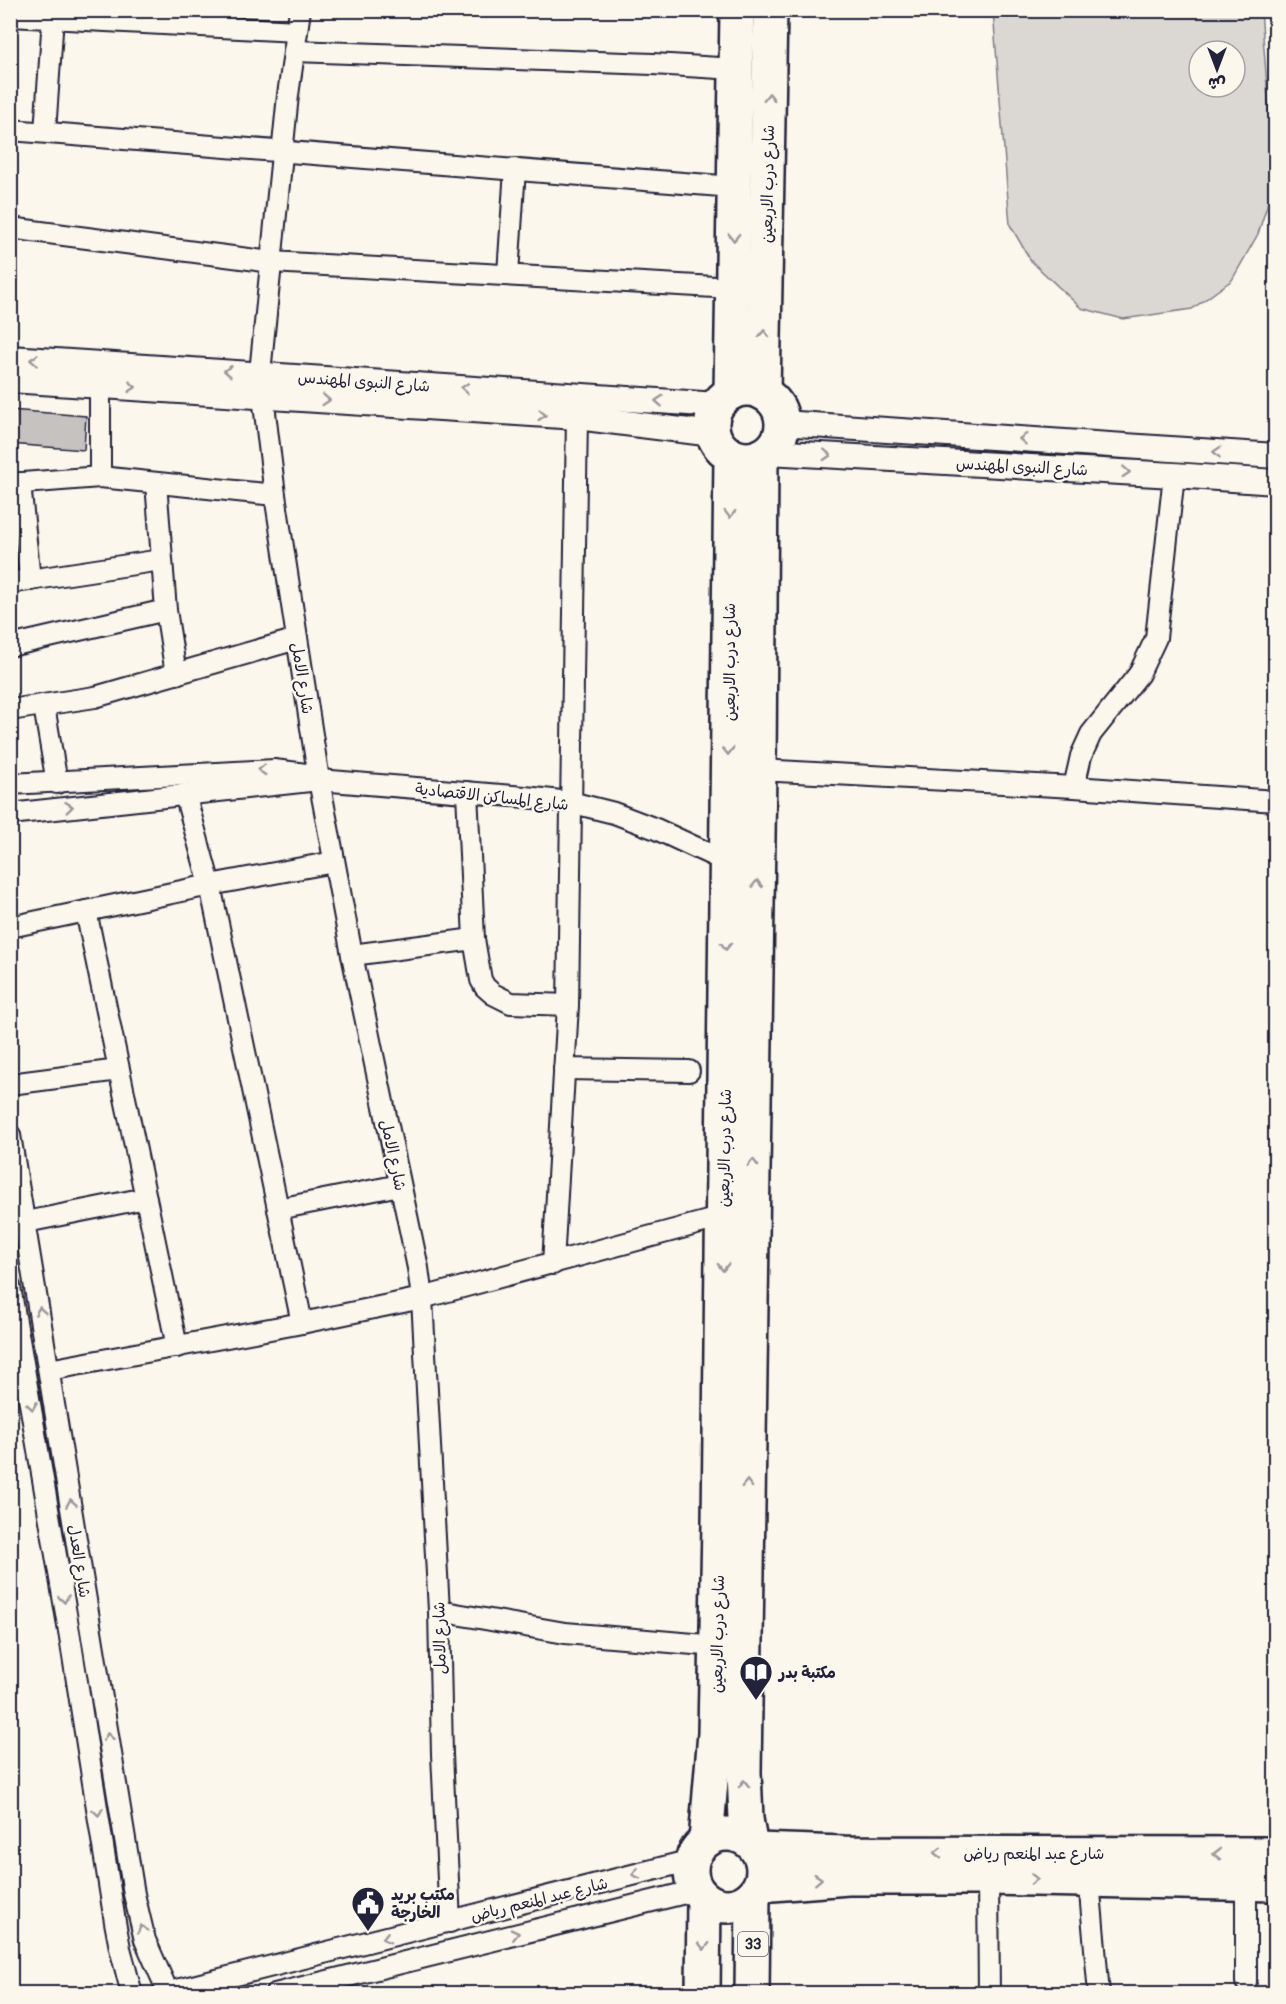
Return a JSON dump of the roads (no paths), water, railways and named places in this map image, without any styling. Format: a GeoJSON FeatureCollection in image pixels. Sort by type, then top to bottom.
{"type":"FeatureCollection","features":[{"type":"Feature","properties":{"kind":"highway","name":"شارع درب الاربعين"},"geometry":{"type":"LineString","coordinates":[[737,10],[733,288],[737,433],[759,770],[738,1214],[732,1566],[746,1819],[753,1846]]}},
{"type":"Feature","properties":{"kind":"highway","name":"شارع درب الاربعين"},"geometry":{"type":"LineString","coordinates":[[763,393],[770,10]]}},
{"type":"Feature","properties":{"kind":"highway"},"geometry":{"type":"LineString","coordinates":[[742,389],[753,389],[763,393],[777,406],[783,423],[776,444],[737,433],[742,389]]}},
{"type":"Feature","properties":{"kind":"highway","name":"شارع درب الاربعين"},"geometry":{"type":"LineString","coordinates":[[737,433],[727,861],[738,1214]]}},
{"type":"Feature","properties":{"kind":"highway","name":"شارع درب الاربعين"},"geometry":{"type":"LineString","coordinates":[[703,1994],[700,1872],[715,1742],[717,1646],[732,1566]]}},
{"type":"Feature","properties":{"kind":"highway"},"geometry":{"type":"LineString","coordinates":[[720,1835],[736,1835],[753,1846],[762,1861],[763,1873],[756,1890],[742,1902],[729,1906],[716,1904],[700,1872],[720,1835]]}},
{"type":"Feature","properties":{"kind":"highway","name":"شارع عبد المنعم رياض"},"geometry":{"type":"LineString","coordinates":[[753,1846],[844,1853],[1275,1854]]}},
{"type":"Feature","properties":{"kind":"highway","name":"شارع عبد المنعم رياض"},"geometry":{"type":"LineString","coordinates":[[756,1890],[848,1878],[988,1878],[1261,1884]]}},
{"type":"Feature","properties":{"kind":"highway","name":"33"},"geometry":{"type":"LineString","coordinates":[[752,1994],[756,1890]]}},
{"type":"Feature","properties":{"kind":"street","name":"شارع الامل"},"geometry":{"type":"LineString","coordinates":[[300,10],[270,262],[262,385],[275,495],[319,780],[422,1298],[439,1611],[442,1754],[459,1920],[475,1943]]}},
{"type":"Feature","properties":{"kind":"street"},"geometry":{"type":"LineString","coordinates":[[10,16],[297,31]]}},
{"type":"Feature","properties":{"kind":"street"},"geometry":{"type":"LineString","coordinates":[[45,132],[53,17]]}},
{"type":"Feature","properties":{"kind":"street"},"geometry":{"type":"LineString","coordinates":[[294,51],[736,69]]}},
{"type":"Feature","properties":{"kind":"street"},"geometry":{"type":"LineString","coordinates":[[10,130],[734,188]]}},
{"type":"Feature","properties":{"kind":"street"},"geometry":{"type":"LineString","coordinates":[[508,274],[515,169]]}},
{"type":"Feature","properties":{"kind":"street"},"geometry":{"type":"LineString","coordinates":[[10,228],[270,262],[733,288]]}},
{"type":"Feature","properties":{"kind":"street","name":"شارع النبوى المهندس"},"geometry":{"type":"LineString","coordinates":[[10,358],[737,433],[1174,475],[1275,482]]}},
{"type":"Feature","properties":{"kind":"street","name":"شارع النبوى المهندس"},"geometry":{"type":"LineString","coordinates":[[10,380],[100,384],[262,385],[737,433]]}},
{"type":"Feature","properties":{"kind":"street"},"geometry":{"type":"LineString","coordinates":[[100,384],[100,477]]}},
{"type":"Feature","properties":{"kind":"street"},"geometry":{"type":"LineString","coordinates":[[553,1264],[568,1005],[577,417]]}},
{"type":"Feature","properties":{"kind":"street","name":"شارع النبوى المهندس"},"geometry":{"type":"LineString","coordinates":[[783,423],[1275,456]]}},
{"type":"Feature","properties":{"kind":"street"},"geometry":{"type":"LineString","coordinates":[[1074,787],[1081,756],[1091,734],[1139,674],[1156,638],[1174,475]]}},
{"type":"Feature","properties":{"kind":"street"},"geometry":{"type":"LineString","coordinates":[[30,580],[15,483],[100,477],[275,495]]}},
{"type":"Feature","properties":{"kind":"street"},"geometry":{"type":"LineString","coordinates":[[156,483],[166,610],[176,674]]}},
{"type":"Feature","properties":{"kind":"street"},"geometry":{"type":"LineString","coordinates":[[10,583],[161,560]]}},
{"type":"Feature","properties":{"kind":"street"},"geometry":{"type":"LineString","coordinates":[[10,646],[166,610]]}},
{"type":"Feature","properties":{"kind":"street"},"geometry":{"type":"LineString","coordinates":[[10,710],[95,697],[297,639]]}},
{"type":"Feature","properties":{"kind":"street"},"geometry":{"type":"LineString","coordinates":[[44,706],[57,783]]}},
{"type":"Feature","properties":{"kind":"street","name":"شارع المساكن الاقتصادية"},"geometry":{"type":"LineString","coordinates":[[10,784],[274,770],[290,770],[319,780]]}},
{"type":"Feature","properties":{"kind":"street"},"geometry":{"type":"LineString","coordinates":[[759,770],[1074,787],[1275,801]]}},
{"type":"Feature","properties":{"kind":"street","name":"شارع المساكن الاقتصادية"},"geometry":{"type":"LineString","coordinates":[[10,814],[319,780],[570,802],[624,817],[727,861]]}},
{"type":"Feature","properties":{"kind":"street"},"geometry":{"type":"LineString","coordinates":[[467,792],[474,939],[478,972],[485,987],[511,1003],[568,1005]]}},
{"type":"Feature","properties":{"kind":"street"},"geometry":{"type":"LineString","coordinates":[[185,794],[210,885],[302,1323]]}},
{"type":"Feature","properties":{"kind":"street"},"geometry":{"type":"LineString","coordinates":[[10,927],[210,885],[334,862]]}},
{"type":"Feature","properties":{"kind":"street"},"geometry":{"type":"LineString","coordinates":[[86,911],[177,1347]]}},
{"type":"Feature","properties":{"kind":"street"},"geometry":{"type":"LineString","coordinates":[[352,955],[474,939]]}},
{"type":"Feature","properties":{"kind":"street"},"geometry":{"type":"LineString","coordinates":[[564,1069],[689,1071]]}},
{"type":"Feature","properties":{"kind":"street"},"geometry":{"type":"LineString","coordinates":[[10,1084],[119,1070]]}},
{"type":"Feature","properties":{"kind":"street","name":"شارع العدل"},"geometry":{"type":"LineString","coordinates":[[10,1135],[134,1894],[145,1940],[174,1989]]}},
{"type":"Feature","properties":{"kind":"street"},"geometry":{"type":"LineString","coordinates":[[278,1209],[400,1185]]}},
{"type":"Feature","properties":{"kind":"street"},"geometry":{"type":"LineString","coordinates":[[26,1222],[146,1198]]}},
{"type":"Feature","properties":{"kind":"street"},"geometry":{"type":"LineString","coordinates":[[49,1370],[302,1323],[422,1298],[738,1214]]}},
{"type":"Feature","properties":{"kind":"street","name":"شارع العدل"},"geometry":{"type":"LineString","coordinates":[[10,1287],[19,1376],[115,1922],[132,1994]]}},
{"type":"Feature","properties":{"kind":"street"},"geometry":{"type":"LineString","coordinates":[[439,1611],[565,1633],[717,1646]]}},
{"type":"Feature","properties":{"kind":"street","name":"شارع عبد المنعم رياض"},"geometry":{"type":"LineString","coordinates":[[137,1994],[146,1986],[174,1989],[459,1920],[700,1872]]}},
{"type":"Feature","properties":{"kind":"street","name":"شارع عبد المنعم رياض"},"geometry":{"type":"LineString","coordinates":[[275,1994],[475,1943],[700,1872]]}},
{"type":"Feature","properties":{"kind":"street"},"geometry":{"type":"LineString","coordinates":[[988,1878],[989,1994]]}},
{"type":"Feature","properties":{"kind":"street"},"geometry":{"type":"LineString","coordinates":[[1089,1881],[1099,1994]]}},
{"type":"Feature","properties":{"kind":"street"},"geometry":{"type":"LineString","coordinates":[[1246,1982],[1261,1884]]}},
{"type":"Feature","properties":{"kind":"street"},"geometry":{"type":"LineString","coordinates":[[416,1931],[423,1956]]}},
{"type":"Feature","properties":{"kind":"place","name":"مكتبة بدر"},"geometry":{"type":"Point","coordinates":[756,1701]}},
{"type":"Feature","properties":{"kind":"place","name":"مكتب بريد الخارجة"},"geometry":{"type":"Point","coordinates":[368,1932]}}]}
